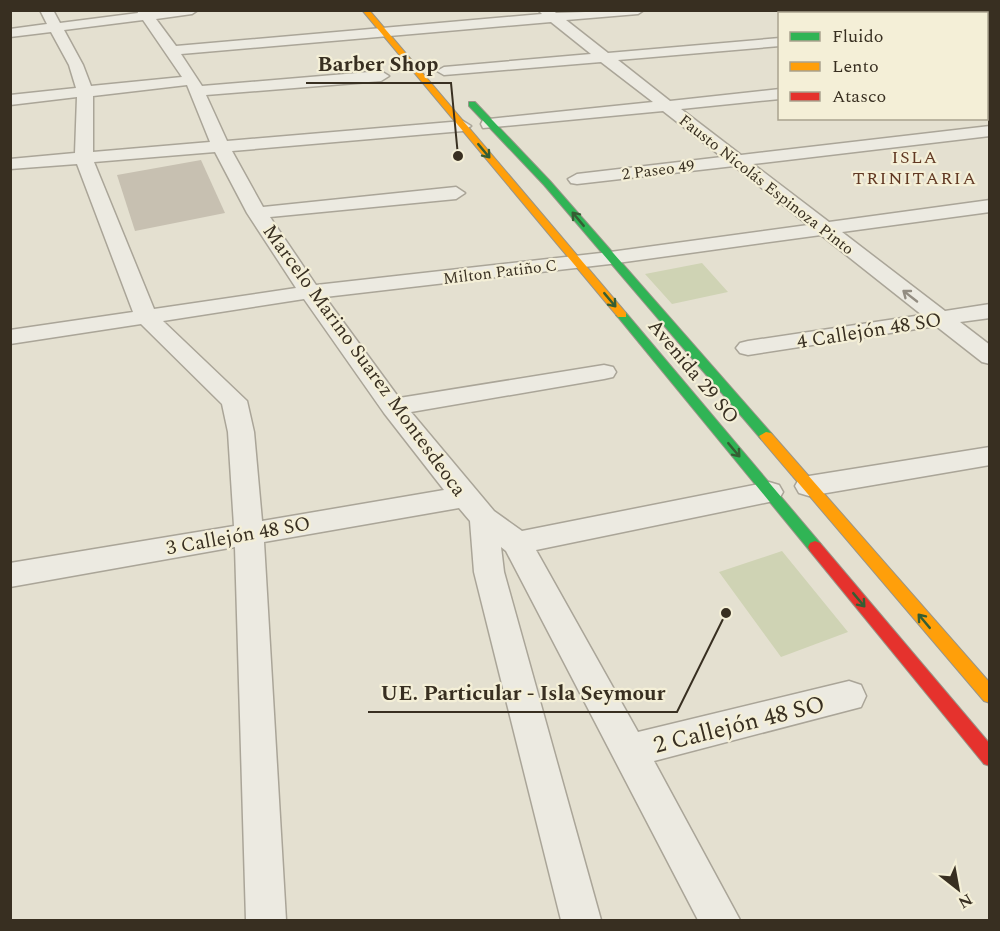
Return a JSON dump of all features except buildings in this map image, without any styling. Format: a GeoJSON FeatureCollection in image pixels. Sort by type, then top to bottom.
{"type":"FeatureCollection","features":[{"type":"Feature","properties":{"kind":"street"},"geometry":{"type":"LineString","coordinates":[[10,33],[50,18],[192,10]]}},
{"type":"Feature","properties":{"kind":"street","name":"Avenida 29 SO"},"geometry":{"type":"LineString","coordinates":[[364,10],[578,261],[990,758]]}},
{"type":"Feature","properties":{"kind":"street"},"geometry":{"type":"LineString","coordinates":[[171,51],[404,30],[548,14],[638,10]]}},
{"type":"Feature","properties":{"kind":"street","name":"Marcelo Marino Suarez Montesdeoca"},"geometry":{"type":"LineString","coordinates":[[144,12],[194,85],[220,147],[256,213],[310,292],[393,407],[474,508],[517,543],[720,921]]}},
{"type":"Feature","properties":{"kind":"street","name":"Fausto Nicolás Espinoza Pinto"},"geometry":{"type":"LineString","coordinates":[[548,14],[990,357]]}},
{"type":"Feature","properties":{"kind":"street"},"geometry":{"type":"LineString","coordinates":[[391,17],[420,47]]}},
{"type":"Feature","properties":{"kind":"street"},"geometry":{"type":"LineString","coordinates":[[50,18],[76,65],[85,92],[84,158],[146,317],[234,400],[242,432],[249,533],[266,921]]}},
{"type":"Feature","properties":{"kind":"street"},"geometry":{"type":"LineString","coordinates":[[440,67],[604,57],[778,42]]}},
{"type":"Feature","properties":{"kind":"street","name":"Avenida 29 SO"},"geometry":{"type":"LineString","coordinates":[[440,67],[489,124],[547,183],[990,696]]}},
{"type":"Feature","properties":{"kind":"street"},"geometry":{"type":"LineString","coordinates":[[10,100],[85,92],[381,76]]}},
{"type":"Feature","properties":{"kind":"street"},"geometry":{"type":"LineString","coordinates":[[489,124],[778,93]]}},
{"type":"Feature","properties":{"kind":"street"},"geometry":{"type":"LineString","coordinates":[[10,164],[463,126]]}},
{"type":"Feature","properties":{"kind":"street","name":"2 Paseo 49"},"geometry":{"type":"LineString","coordinates":[[577,179],[990,131]]}},
{"type":"Feature","properties":{"kind":"street"},"geometry":{"type":"LineString","coordinates":[[256,213],[456,193]]}},
{"type":"Feature","properties":{"kind":"street","name":"Milton Patiño C"},"geometry":{"type":"LineString","coordinates":[[10,337],[310,292],[610,258],[990,206]]}},
{"type":"Feature","properties":{"kind":"street","name":"4 Callejón 48 SO"},"geometry":{"type":"LineString","coordinates":[[748,348],[990,311]]}},
{"type":"Feature","properties":{"kind":"street"},"geometry":{"type":"LineString","coordinates":[[393,407],[604,372]]}},
{"type":"Feature","properties":{"kind":"street"},"geometry":{"type":"LineString","coordinates":[[809,486],[990,456]]}},
{"type":"Feature","properties":{"kind":"street"},"geometry":{"type":"LineString","coordinates":[[517,543],[769,492]]}},
{"type":"Feature","properties":{"kind":"street"},"geometry":{"type":"LineString","coordinates":[[474,508],[581,921]]}},
{"type":"Feature","properties":{"kind":"street","name":"3 Callejón 48 SO"},"geometry":{"type":"LineString","coordinates":[[10,575],[249,533],[474,508]]}},
{"type":"Feature","properties":{"kind":"street","name":"2 Callejón 48 SO"},"geometry":{"type":"LineString","coordinates":[[629,751],[849,696]]}},
{"type":"Feature","properties":{"kind":"green space"},"geometry":{"type":"Polygon","coordinates":[[[702,263],[728,292],[672,304],[645,274],[702,263]]]}},
{"type":"Feature","properties":{"kind":"green space"},"geometry":{"type":"Polygon","coordinates":[[[782,551],[848,632],[781,657],[719,572],[782,551]]]}},
{"type":"Feature","properties":{"kind":"traffic: fast"},"geometry":{"type":"LineString","coordinates":[[472,104],[547,183],[766,436]]}},
{"type":"Feature","properties":{"kind":"traffic: fast"},"geometry":{"type":"LineString","coordinates":[[622,315],[815,547]]}},
{"type":"Feature","properties":{"kind":"traffic: slow"},"geometry":{"type":"LineString","coordinates":[[365,10],[622,315]]}},
{"type":"Feature","properties":{"kind":"traffic: slow"},"geometry":{"type":"LineString","coordinates":[[766,436],[990,696]]}},
{"type":"Feature","properties":{"kind":"traffic: jam"},"geometry":{"type":"LineString","coordinates":[[815,547],[990,758]]}},
{"type":"Feature","properties":{"kind":"place","name":"Barber Shop"},"geometry":{"type":"Point","coordinates":[458,156]}},
{"type":"Feature","properties":{"kind":"place","name":"UE. Particular - Isla Seymour"},"geometry":{"type":"Point","coordinates":[726,613]}},
{"type":"Feature","properties":{"kind":"district","name":"ISLA TRINITARIA"},"geometry":{"type":"Point","coordinates":[915,167]}}]}
